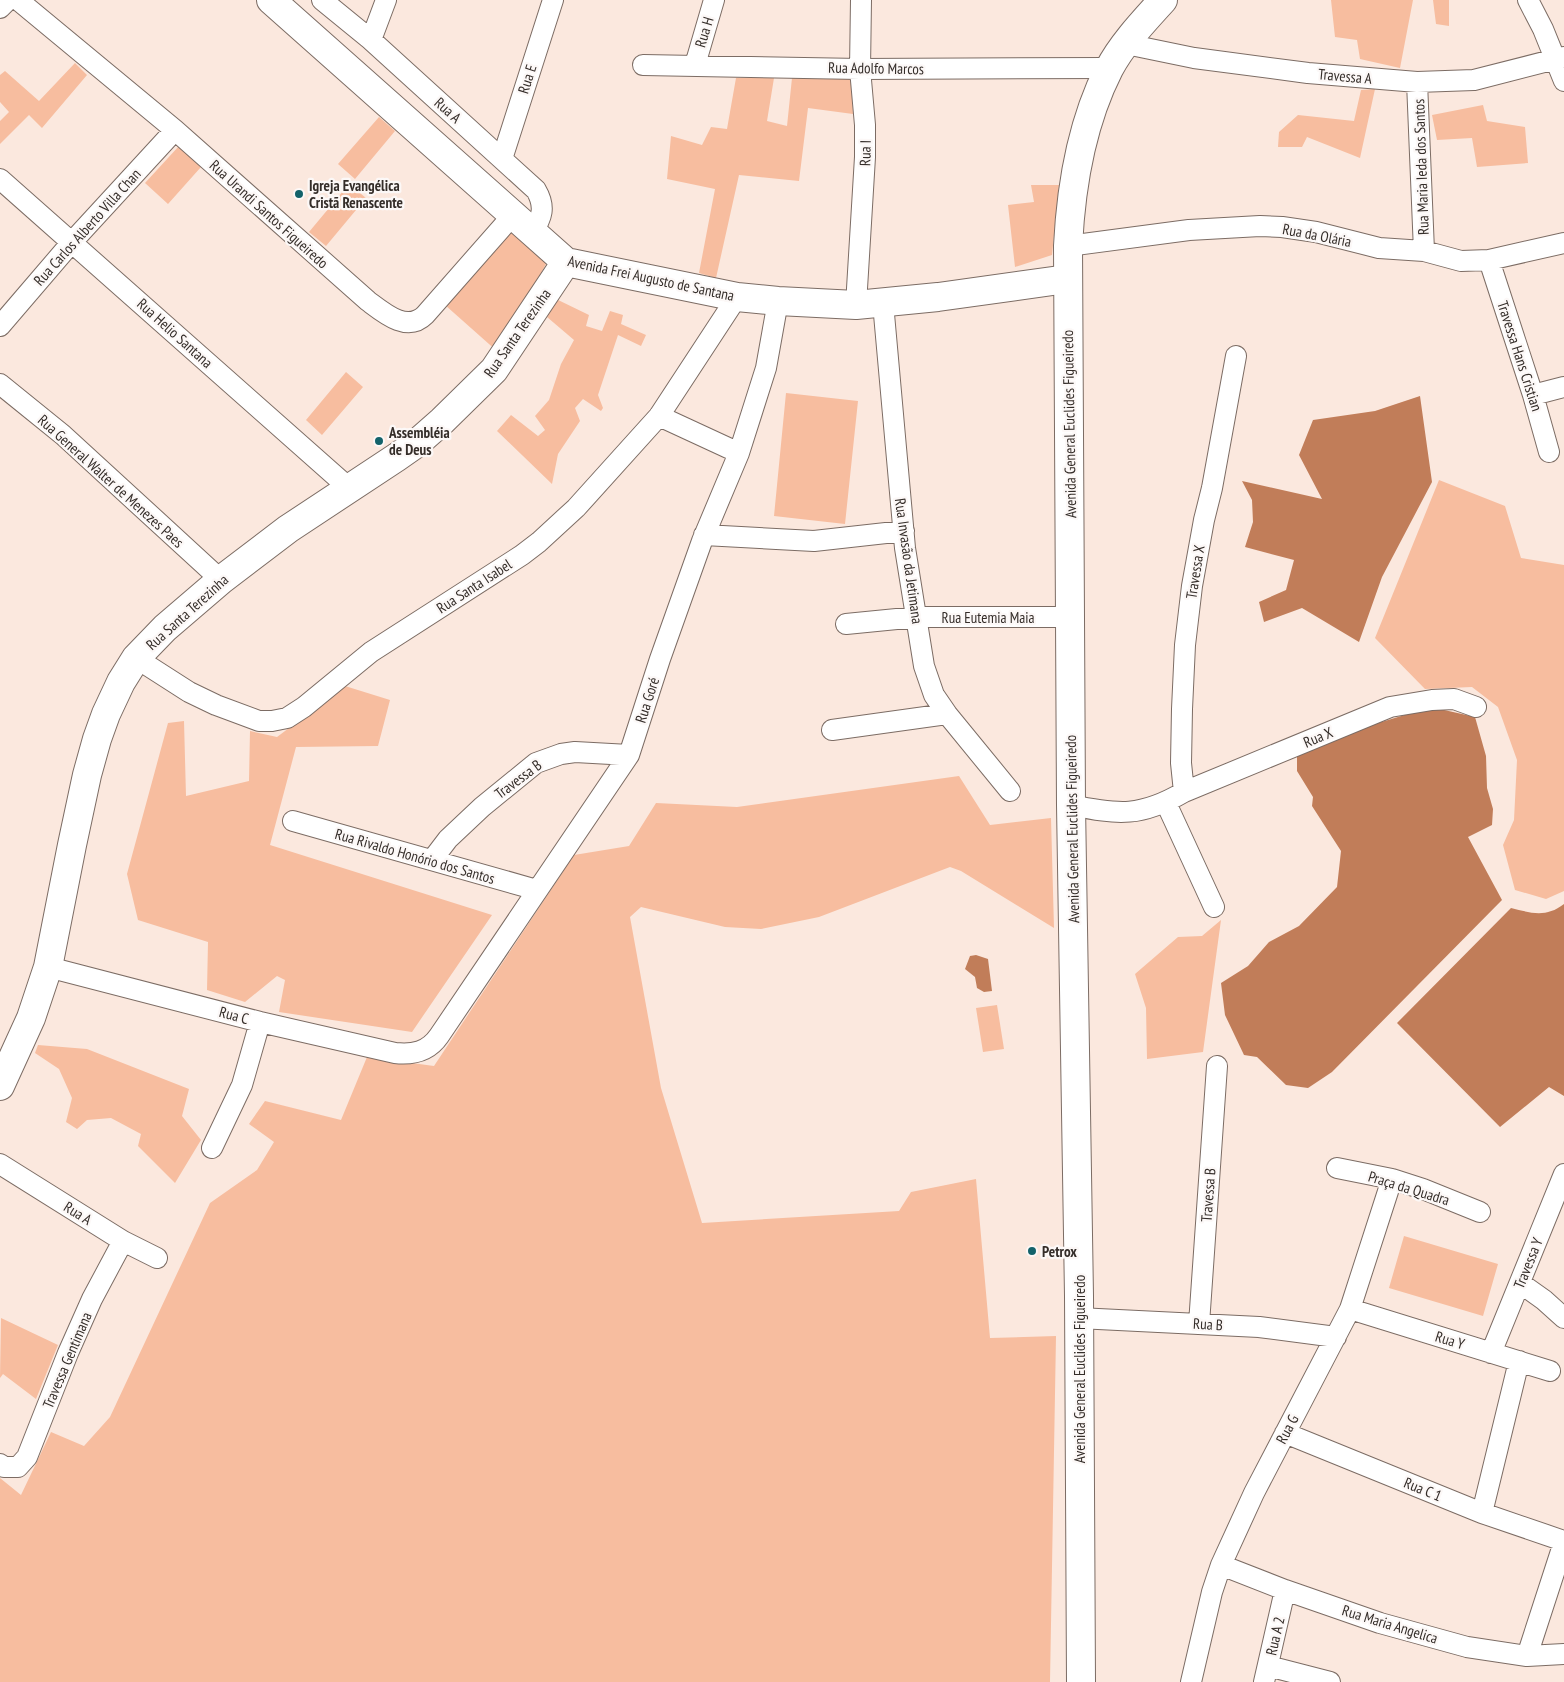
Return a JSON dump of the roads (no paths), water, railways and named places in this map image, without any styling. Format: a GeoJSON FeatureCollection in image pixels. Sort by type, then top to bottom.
{"type":"FeatureCollection","features":[{"type":"Feature","properties":{"kind":"street"},"geometry":{"type":"LineString","coordinates":[[0,8],[8,0]]}},
{"type":"Feature","properties":{"kind":"street","name":"Rua Urandi Santos Figueiredo"},"geometry":{"type":"LineString","coordinates":[[18,0],[175,130],[368,301],[402,322],[417,322],[522,225]]}},
{"type":"Feature","properties":{"kind":"street","name":"Avenida Frei Augusto de Santana"},"geometry":{"type":"LineString","coordinates":[[271,0],[522,225],[566,262],[738,297],[856,305],[882,304],[1067,279]]}},
{"type":"Feature","properties":{"kind":"street","name":"Rua A"},"geometry":{"type":"LineString","coordinates":[[322,0],[371,40],[533,187],[542,200],[542,216],[522,225]]}},
{"type":"Feature","properties":{"kind":"street"},"geometry":{"type":"LineString","coordinates":[[371,40],[386,0]]}},
{"type":"Feature","properties":{"kind":"street","name":"Rua E"},"geometry":{"type":"LineString","coordinates":[[502,159],[553,0]]}},
{"type":"Feature","properties":{"kind":"street","name":"Rua H"},"geometry":{"type":"LineString","coordinates":[[694,65],[714,0]]}},
{"type":"Feature","properties":{"kind":"street","name":"Rua I"},"geometry":{"type":"LineString","coordinates":[[856,305],[865,157],[865,125],[860,69],[861,0]]}},
{"type":"Feature","properties":{"kind":"street","name":"Avenida General Euclides Figueiredo"},"geometry":{"type":"LineString","coordinates":[[1081,1682],[1067,279],[1070,202],[1080,152],[1092,108],[1109,68],[1162,0]]}},
{"type":"Feature","properties":{"kind":"street"},"geometry":{"type":"LineString","coordinates":[[1528,0],[1560,58],[1564,81]]}},
{"type":"Feature","properties":{"kind":"street","name":"Travessa A"},"geometry":{"type":"LineString","coordinates":[[1126,44],[1222,62],[1308,73],[1417,82],[1474,80],[1560,58]]}},
{"type":"Feature","properties":{"kind":"street","name":"Rua Adolfo Marcos"},"geometry":{"type":"LineString","coordinates":[[643,65],[860,69],[1109,68]]}},
{"type":"Feature","properties":{"kind":"street","name":"Rua Maria Ieda dos Santos"},"geometry":{"type":"LineString","coordinates":[[1417,82],[1424,251]]}},
{"type":"Feature","properties":{"kind":"street","name":"Rua Carlos Alberto Villa Chan"},"geometry":{"type":"LineString","coordinates":[[0,326],[72,242],[175,130]]}},
{"type":"Feature","properties":{"kind":"street","name":"Rua Helio Santana"},"geometry":{"type":"LineString","coordinates":[[0,179],[349,488]]}},
{"type":"Feature","properties":{"kind":"street","name":"Rua da Olária"},"geometry":{"type":"LineString","coordinates":[[1068,246],[1188,230],[1260,226],[1316,232],[1379,248],[1424,251],[1461,261],[1489,260],[1564,244]]}},
{"type":"Feature","properties":{"kind":"street","name":"Travessa Hans Cristian"},"geometry":{"type":"LineString","coordinates":[[1489,260],[1533,395],[1549,452]]}},
{"type":"Feature","properties":{"kind":"street","name":"Rua Santa Terezinha"},"geometry":{"type":"LineString","coordinates":[[0,1086],[31,1018],[48,967],[72,845],[95,748],[106,714],[136,658],[165,628],[222,580],[288,529],[417,442],[442,421],[494,370],[566,262]]}},
{"type":"Feature","properties":{"kind":"street","name":"Rua Santa Isabel"},"geometry":{"type":"LineString","coordinates":[[136,658],[189,692],[224,708],[259,721],[287,718],[304,707],[371,652],[477,585],[539,542],[576,508],[659,416],[738,297]]}},
{"type":"Feature","properties":{"kind":"street","name":"Rua Goré"},"geometry":{"type":"LineString","coordinates":[[422,1051],[430,1046],[439,1036],[629,755],[660,659],[704,535],[739,453],[766,368],[778,301]]}},
{"type":"Feature","properties":{"kind":"street","name":"Rua Invasão da Jetimana"},"geometry":{"type":"LineString","coordinates":[[882,304],[904,531],[924,666],[934,695],[947,714],[1010,791]]}},
{"type":"Feature","properties":{"kind":"street","name":"Travessa X"},"geometry":{"type":"LineString","coordinates":[[1184,792],[1181,763],[1182,709],[1185,645],[1192,586],[1236,356]]}},
{"type":"Feature","properties":{"kind":"street"},"geometry":{"type":"LineString","coordinates":[[1533,395],[1564,387]]}},
{"type":"Feature","properties":{"kind":"street","name":"Rua General Walter de Menezes Paes"},"geometry":{"type":"LineString","coordinates":[[4,393],[63,436],[222,580]]}},
{"type":"Feature","properties":{"kind":"street"},"geometry":{"type":"LineString","coordinates":[[659,416],[739,453]]}},
{"type":"Feature","properties":{"kind":"street"},"geometry":{"type":"LineString","coordinates":[[704,535],[814,542],[904,531]]}},
{"type":"Feature","properties":{"kind":"street","name":"Rua Eutemia Maia"},"geometry":{"type":"LineString","coordinates":[[846,624],[917,617],[1071,616]]}},
{"type":"Feature","properties":{"kind":"street","name":"Rua X"},"geometry":{"type":"LineString","coordinates":[[1071,806],[1116,813],[1147,810],[1166,803],[1184,792],[1390,707],[1432,700],[1454,699],[1476,707]]}},
{"type":"Feature","properties":{"kind":"street"},"geometry":{"type":"LineString","coordinates":[[832,730],[947,714]]}},
{"type":"Feature","properties":{"kind":"street","name":"Travessa B"},"geometry":{"type":"LineString","coordinates":[[432,860],[448,839],[468,820],[536,763],[561,754],[575,752],[629,755]]}},
{"type":"Feature","properties":{"kind":"street"},"geometry":{"type":"LineString","coordinates":[[1166,803],[1214,907]]}},
{"type":"Feature","properties":{"kind":"street","name":"Rua Rivaldo Honório dos Santos"},"geometry":{"type":"LineString","coordinates":[[293,822],[536,890]]}},
{"type":"Feature","properties":{"kind":"street","name":"Rua C"},"geometry":{"type":"LineString","coordinates":[[48,967],[260,1022],[395,1053],[411,1054],[422,1051]]}},
{"type":"Feature","properties":{"kind":"street"},"geometry":{"type":"LineString","coordinates":[[212,1148],[242,1085],[260,1022]]}},
{"type":"Feature","properties":{"kind":"street","name":"Travessa B"},"geometry":{"type":"LineString","coordinates":[[1199,1324],[1217,1066]]}},
{"type":"Feature","properties":{"kind":"street","name":"Rua A"},"geometry":{"type":"LineString","coordinates":[[0,1164],[123,1241],[157,1258]]}},
{"type":"Feature","properties":{"kind":"street","name":"Praça da Quadra"},"geometry":{"type":"LineString","coordinates":[[1337,1168],[1392,1179],[1423,1189],[1480,1212]]}},
{"type":"Feature","properties":{"kind":"street","name":"Travessa Y"},"geometry":{"type":"LineString","coordinates":[[1491,1352],[1564,1174]]}},
{"type":"Feature","properties":{"kind":"street","name":"Rua G"},"geometry":{"type":"LineString","coordinates":[[1191,1682],[1212,1592],[1221,1565],[1254,1493],[1350,1309],[1392,1179]]}},
{"type":"Feature","properties":{"kind":"street","name":"Travessa Gentimana"},"geometry":{"type":"LineString","coordinates":[[2,1466],[18,1467],[27,1457],[68,1353],[92,1299],[123,1241]]}},
{"type":"Feature","properties":{"kind":"street"},"geometry":{"type":"LineString","coordinates":[[1520,1283],[1544,1300],[1564,1318]]}},
{"type":"Feature","properties":{"kind":"street","name":"Rua Y"},"geometry":{"type":"LineString","coordinates":[[1350,1309],[1550,1371]]}},
{"type":"Feature","properties":{"kind":"street","name":"Rua B"},"geometry":{"type":"LineString","coordinates":[[1078,1318],[1284,1330],[1336,1337]]}},
{"type":"Feature","properties":{"kind":"street"},"geometry":{"type":"LineString","coordinates":[[1482,1513],[1519,1361]]}},
{"type":"Feature","properties":{"kind":"street","name":"Rua C 1"},"geometry":{"type":"LineString","coordinates":[[1285,1432],[1482,1513],[1564,1542],[1527,1656]]}},
{"type":"Feature","properties":{"kind":"street","name":"Rua Maria Angelica"},"geometry":{"type":"LineString","coordinates":[[1221,1565],[1285,1590],[1380,1623],[1432,1638],[1467,1647],[1527,1656],[1564,1654]]}},
{"type":"Feature","properties":{"kind":"street","name":"Rua A 2"},"geometry":{"type":"LineString","coordinates":[[1266,1674],[1285,1590]]}},
{"type":"Feature","properties":{"kind":"street"},"geometry":{"type":"LineString","coordinates":[[1266,1674],[1330,1682]]}},
{"type":"Feature","properties":{"kind":"place","name":"Igreja Evangélica Cristã Renascente"},"geometry":{"type":"Point","coordinates":[299,194]}},
{"type":"Feature","properties":{"kind":"place","name":"Assembléia de Deus"},"geometry":{"type":"Point","coordinates":[379,441]}},
{"type":"Feature","properties":{"kind":"place","name":"Petrox"},"geometry":{"type":"Point","coordinates":[1032,1251]}}]}
